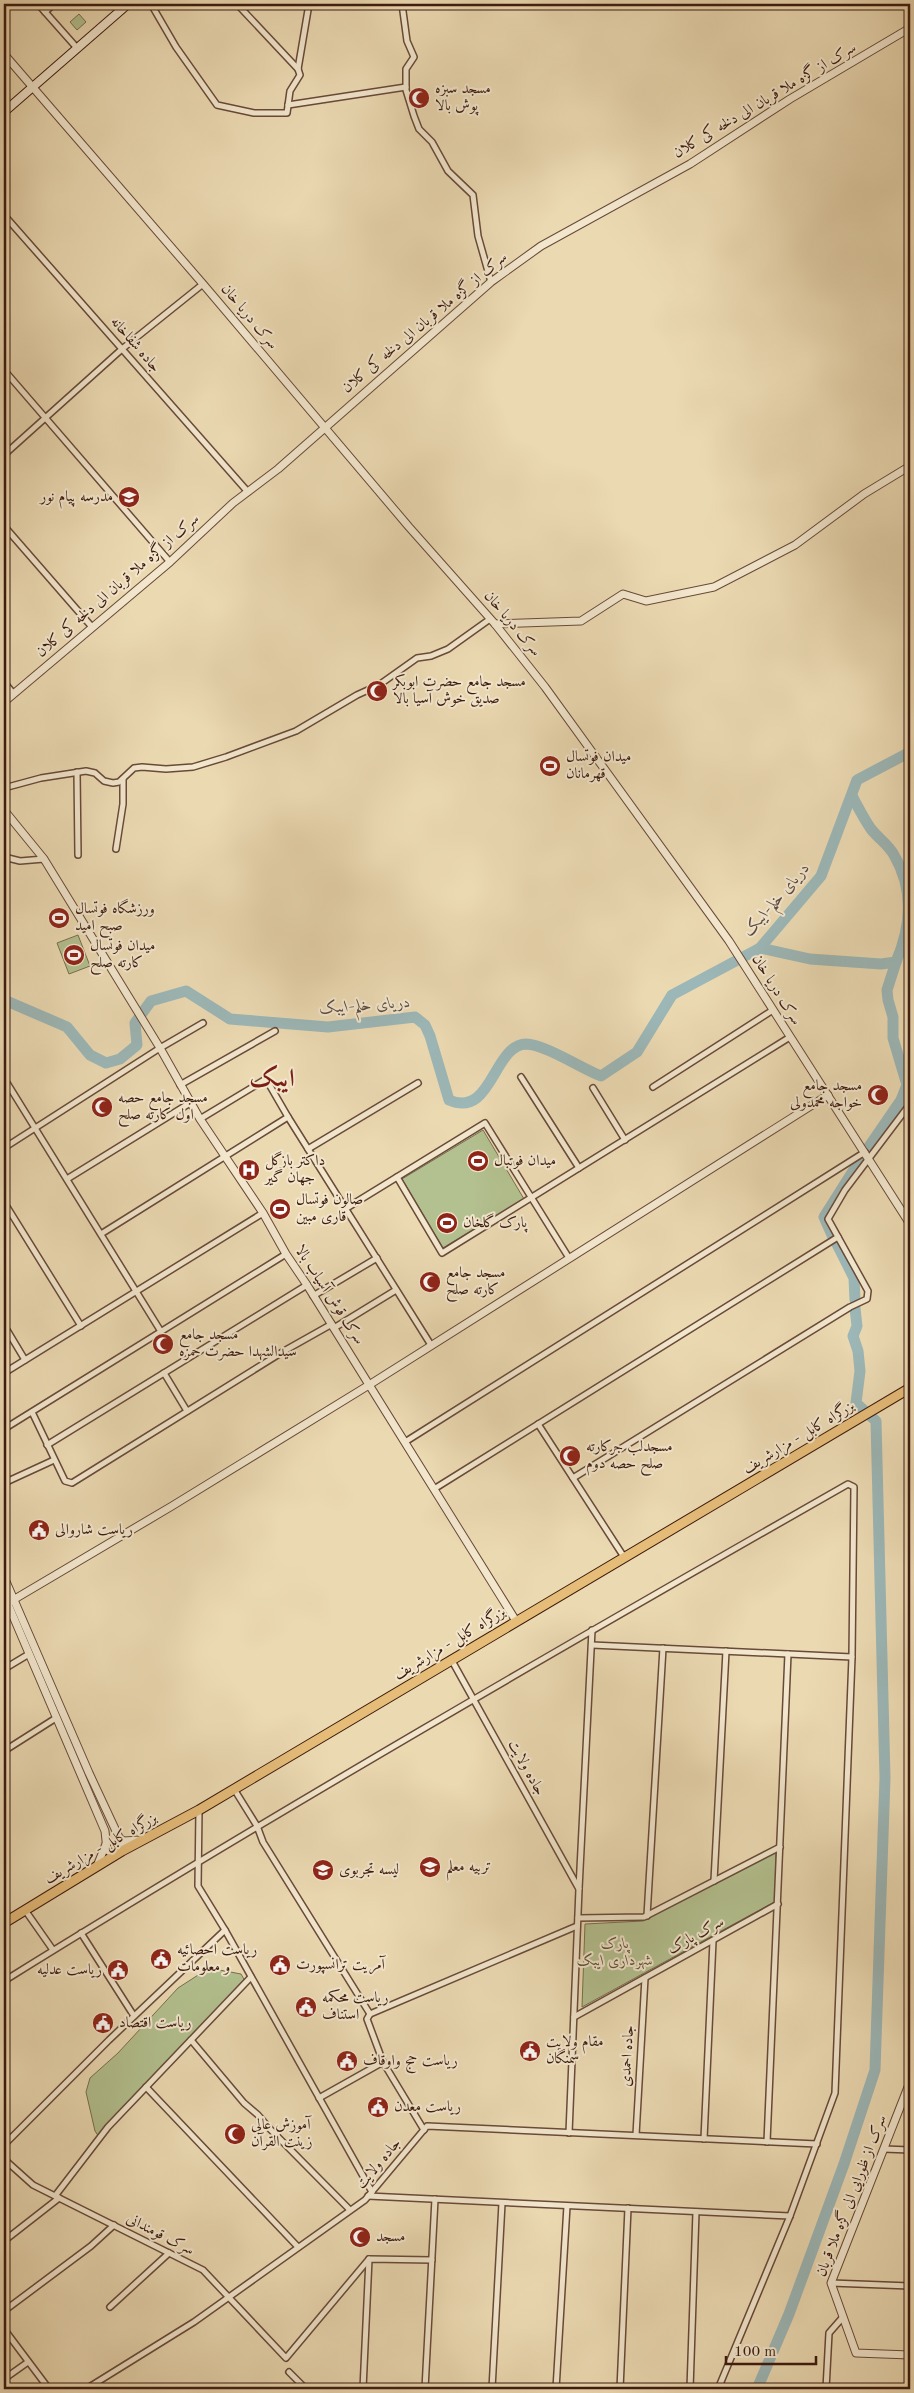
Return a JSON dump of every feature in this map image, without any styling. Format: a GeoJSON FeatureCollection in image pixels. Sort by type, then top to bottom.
{"type":"FeatureCollection","features":[{"type":"Feature","properties":{"kind":"highway","name":"بزرگراه کابل - مزارشریف"},"geometry":{"type":"LineString","coordinates":[[4,1923],[118,1853],[199,1810],[516,1620],[910,1388]]}},
{"type":"Feature","properties":{"kind":"main road"},"geometry":{"type":"LineString","coordinates":[[4,112],[128,4]]}},
{"type":"Feature","properties":{"kind":"street"},"geometry":{"type":"LineString","coordinates":[[38,4],[77,48]]}},
{"type":"Feature","properties":{"kind":"street"},"geometry":{"type":"LineString","coordinates":[[45,12],[54,4]]}},
{"type":"Feature","properties":{"kind":"street"},"geometry":{"type":"LineString","coordinates":[[151,4],[176,47],[216,105],[254,113],[287,114],[290,91],[300,75],[298,69],[237,4]]}},
{"type":"Feature","properties":{"kind":"street"},"geometry":{"type":"LineString","coordinates":[[298,69],[309,4]]}},
{"type":"Feature","properties":{"kind":"street"},"geometry":{"type":"LineString","coordinates":[[402,4],[407,41],[414,57],[406,69],[406,87],[419,129],[432,142],[448,171],[473,195],[478,236],[491,282]]}},
{"type":"Feature","properties":{"kind":"street","name":"سرک از گزه ملا قربان الی دلخه کی کلان"},"geometry":{"type":"LineString","coordinates":[[4,702],[170,562],[491,282],[541,246],[690,164],[790,99],[910,28]]}},
{"type":"Feature","properties":{"kind":"street","name":"سرک دریا خان"},"geometry":{"type":"LineString","coordinates":[[4,54],[203,284],[323,427],[493,621],[545,687],[729,941],[910,1224]]}},
{"type":"Feature","properties":{"kind":"street"},"geometry":{"type":"LineString","coordinates":[[288,105],[406,87]]}},
{"type":"Feature","properties":{"kind":"street","name":"جاده شفاخانه"},"geometry":{"type":"LineString","coordinates":[[4,215],[248,492]]}},
{"type":"Feature","properties":{"kind":"street"},"geometry":{"type":"LineString","coordinates":[[4,454],[122,349],[203,284]]}},
{"type":"Feature","properties":{"kind":"street"},"geometry":{"type":"LineString","coordinates":[[4,370],[170,562]]}},
{"type":"Feature","properties":{"kind":"street"},"geometry":{"type":"LineString","coordinates":[[4,788],[41,778],[77,772],[91,772],[108,782],[119,782],[134,768],[166,769],[193,767],[296,731],[357,695],[379,685],[417,658],[431,656],[448,650],[493,621],[581,622],[623,594],[646,600],[714,586],[795,545],[864,494],[910,466]]}},
{"type":"Feature","properties":{"kind":"street"},"geometry":{"type":"LineString","coordinates":[[4,526],[92,627]]}},
{"type":"Feature","properties":{"kind":"street"},"geometry":{"type":"LineString","coordinates":[[4,682],[13,693]]}},
{"type":"Feature","properties":{"kind":"street"},"geometry":{"type":"LineString","coordinates":[[77,772],[78,855]]}},
{"type":"Feature","properties":{"kind":"street"},"geometry":{"type":"LineString","coordinates":[[116,849],[123,804],[123,779]]}},
{"type":"Feature","properties":{"kind":"street","name":"سرک قوش آسیاب بالا"},"geometry":{"type":"LineString","coordinates":[[4,810],[44,859],[160,1048],[200,1120],[263,1213],[286,1254],[516,1620]]}},
{"type":"Feature","properties":{"kind":"street"},"geometry":{"type":"LineString","coordinates":[[4,857],[20,861],[44,859]]}},
{"type":"Feature","properties":{"kind":"street"},"geometry":{"type":"LineString","coordinates":[[653,1086],[773,1010]]}},
{"type":"Feature","properties":{"kind":"street"},"geometry":{"type":"LineString","coordinates":[[4,1148],[160,1048],[203,1023]]}},
{"type":"Feature","properties":{"kind":"street"},"geometry":{"type":"LineString","coordinates":[[180,1085],[275,1031]]}},
{"type":"Feature","properties":{"kind":"street"},"geometry":{"type":"LineString","coordinates":[[397,1177],[442,1253],[790,1037]]}},
{"type":"Feature","properties":{"kind":"street"},"geometry":{"type":"LineString","coordinates":[[521,1077],[579,1168]]}},
{"type":"Feature","properties":{"kind":"street"},"geometry":{"type":"LineString","coordinates":[[4,1078],[160,1330]]}},
{"type":"Feature","properties":{"kind":"street"},"geometry":{"type":"LineString","coordinates":[[200,1120],[266,1079],[431,1345]]}},
{"type":"Feature","properties":{"kind":"street"},"geometry":{"type":"LineString","coordinates":[[308,1149],[418,1083]]}},
{"type":"Feature","properties":{"kind":"street"},"geometry":{"type":"LineString","coordinates":[[593,1088],[625,1140]]}},
{"type":"Feature","properties":{"kind":"street"},"geometry":{"type":"LineString","coordinates":[[11,1601],[369,1384],[828,1095]]}},
{"type":"Feature","properties":{"kind":"street"},"geometry":{"type":"LineString","coordinates":[[68,1179],[190,1103]]}},
{"type":"Feature","properties":{"kind":"street"},"geometry":{"type":"LineString","coordinates":[[573,1478],[867,1299],[868,1291],[828,1219],[845,1190],[910,1104]]}},
{"type":"Feature","properties":{"kind":"street"},"geometry":{"type":"LineString","coordinates":[[101,1234],[288,1117]]}},
{"type":"Feature","properties":{"kind":"street"},"geometry":{"type":"LineString","coordinates":[[345,1209],[484,1123],[569,1258]]}},
{"type":"Feature","properties":{"kind":"street"},"geometry":{"type":"LineString","coordinates":[[405,1442],[864,1152]]}},
{"type":"Feature","properties":{"kind":"street"},"geometry":{"type":"LineString","coordinates":[[4,1202],[81,1326]]}},
{"type":"Feature","properties":{"kind":"street"},"geometry":{"type":"LineString","coordinates":[[4,1373],[263,1213]]}},
{"type":"Feature","properties":{"kind":"street"},"geometry":{"type":"LineString","coordinates":[[434,1489],[838,1237]]}},
{"type":"Feature","properties":{"kind":"street"},"geometry":{"type":"LineString","coordinates":[[4,1429],[160,1330],[286,1254]]}},
{"type":"Feature","properties":{"kind":"street"},"geometry":{"type":"LineString","coordinates":[[313,1296],[377,1258]]}},
{"type":"Feature","properties":{"kind":"street"},"geometry":{"type":"LineString","coordinates":[[47,1445],[307,1285]]}},
{"type":"Feature","properties":{"kind":"street"},"geometry":{"type":"LineString","coordinates":[[32,1412],[65,1481],[72,1483],[284,1350],[333,1326],[396,1290]]}},
{"type":"Feature","properties":{"kind":"street"},"geometry":{"type":"LineString","coordinates":[[4,1325],[25,1360]]}},
{"type":"Feature","properties":{"kind":"street"},"geometry":{"type":"LineString","coordinates":[[164,1373],[187,1411]]}},
{"type":"Feature","properties":{"kind":"street"},"geometry":{"type":"LineString","coordinates":[[538,1424],[624,1557]]}},
{"type":"Feature","properties":{"kind":"street"},"geometry":{"type":"LineString","coordinates":[[4,1483],[54,1460]]}},
{"type":"Feature","properties":{"kind":"street"},"geometry":{"type":"LineString","coordinates":[[4,1981],[256,1826],[592,1630],[848,1484],[854,1487],[852,1657],[835,2093],[790,2216],[718,2389]]}},
{"type":"Feature","properties":{"kind":"street"},"geometry":{"type":"LineString","coordinates":[[4,1577],[11,1601],[29,1654],[105,1831],[107,1850],[118,1853],[123,1846],[11,1601],[4,1595]]}},
{"type":"Feature","properties":{"kind":"street"},"geometry":{"type":"LineString","coordinates":[[569,2133],[592,1630]]}},
{"type":"Feature","properties":{"kind":"street"},"geometry":{"type":"LineString","coordinates":[[592,1645],[852,1657]]}},
{"type":"Feature","properties":{"kind":"street"},"geometry":{"type":"LineString","coordinates":[[647,1916],[664,1648]]}},
{"type":"Feature","properties":{"kind":"street"},"geometry":{"type":"LineString","coordinates":[[714,1881],[726,1651]]}},
{"type":"Feature","properties":{"kind":"street"},"geometry":{"type":"LineString","coordinates":[[4,1669],[29,1654]]}},
{"type":"Feature","properties":{"kind":"street"},"geometry":{"type":"LineString","coordinates":[[767,2142],[788,1654]]}},
{"type":"Feature","properties":{"kind":"street","name":"جاده ولایت"},"geometry":{"type":"LineString","coordinates":[[451,1659],[579,1890]]}},
{"type":"Feature","properties":{"kind":"street"},"geometry":{"type":"LineString","coordinates":[[4,1751],[56,1718]]}},
{"type":"Feature","properties":{"kind":"street"},"geometry":{"type":"LineString","coordinates":[[234,1788],[263,1842],[370,2014]]}},
{"type":"Feature","properties":{"kind":"street"},"geometry":{"type":"LineString","coordinates":[[199,1810],[198,1886],[225,1930],[319,2098],[370,2194],[502,2203],[790,2216]]}},
{"type":"Feature","properties":{"kind":"street"},"geometry":{"type":"LineString","coordinates":[[119,1838],[124,1841],[143,1840]]}},
{"type":"Feature","properties":{"kind":"street"},"geometry":{"type":"LineString","coordinates":[[96,1866],[106,1841]]}},
{"type":"Feature","properties":{"kind":"street"},"geometry":{"type":"LineString","coordinates":[[578,1918],[647,1916],[780,1847]]}},
{"type":"Feature","properties":{"kind":"street","name":"سرک پارک"},"geometry":{"type":"LineString","coordinates":[[574,2017],[778,1904]]}},
{"type":"Feature","properties":{"kind":"street"},"geometry":{"type":"LineString","coordinates":[[25,1910],[53,1950]]}},
{"type":"Feature","properties":{"kind":"street"},"geometry":{"type":"LineString","coordinates":[[577,1926],[370,2014],[367,2019],[383,2062],[424,2130],[427,2126],[817,2144]]}},
{"type":"Feature","properties":{"kind":"street"},"geometry":{"type":"LineString","coordinates":[[4,2145],[134,2016],[225,1930]]}},
{"type":"Feature","properties":{"kind":"street"},"geometry":{"type":"LineString","coordinates":[[81,1933],[134,2016]]}},
{"type":"Feature","properties":{"kind":"street"},"geometry":{"type":"LineString","coordinates":[[704,2139],[713,1941]]}},
{"type":"Feature","properties":{"kind":"street"},"geometry":{"type":"LineString","coordinates":[[4,2241],[57,2197],[108,2127],[251,1977]]}},
{"type":"Feature","properties":{"kind":"street","name":"جاده احمدی"},"geometry":{"type":"LineString","coordinates":[[636,2135],[645,1978]]}},
{"type":"Feature","properties":{"kind":"street"},"geometry":{"type":"LineString","coordinates":[[191,2040],[244,2103],[258,2115],[350,2210]]}},
{"type":"Feature","properties":{"kind":"street"},"geometry":{"type":"LineString","coordinates":[[319,2098],[383,2062]]}},
{"type":"Feature","properties":{"kind":"street","name":"سرک از ظورایی الی گزه ملا قربان"},"geometry":{"type":"LineString","coordinates":[[910,2084],[831,2283],[856,2353],[910,2355]]}},
{"type":"Feature","properties":{"kind":"street"},"geometry":{"type":"LineString","coordinates":[[146,2087],[298,2247]]}},
{"type":"Feature","properties":{"kind":"street","name":"جاده ولایت"},"geometry":{"type":"LineString","coordinates":[[86,2389],[194,2322],[350,2210],[370,2194],[424,2130]]}},
{"type":"Feature","properties":{"kind":"street"},"geometry":{"type":"LineString","coordinates":[[884,2149],[910,2150]]}},
{"type":"Feature","properties":{"kind":"street","name":"سرک قومندانی"},"geometry":{"type":"LineString","coordinates":[[4,2159],[33,2185],[203,2270],[286,2358],[369,2258]]}},
{"type":"Feature","properties":{"kind":"street"},"geometry":{"type":"LineString","coordinates":[[424,2389],[435,2199]]}},
{"type":"Feature","properties":{"kind":"street"},"geometry":{"type":"LineString","coordinates":[[492,2389],[502,2203]]}},
{"type":"Feature","properties":{"kind":"street"},"geometry":{"type":"LineString","coordinates":[[556,2389],[567,2206]]}},
{"type":"Feature","properties":{"kind":"street"},"geometry":{"type":"LineString","coordinates":[[620,2389],[628,2208]]}},
{"type":"Feature","properties":{"kind":"street"},"geometry":{"type":"LineString","coordinates":[[690,2389],[696,2212]]}},
{"type":"Feature","properties":{"kind":"street"},"geometry":{"type":"LineString","coordinates":[[4,2311],[91,2246],[114,2225]]}},
{"type":"Feature","properties":{"kind":"street"},"geometry":{"type":"LineString","coordinates":[[110,2307],[169,2253]]}},
{"type":"Feature","properties":{"kind":"street"},"geometry":{"type":"LineString","coordinates":[[363,2389],[369,2258],[432,2260]]}},
{"type":"Feature","properties":{"kind":"street"},"geometry":{"type":"LineString","coordinates":[[831,2283],[910,2286]]}},
{"type":"Feature","properties":{"kind":"street"},"geometry":{"type":"LineString","coordinates":[[826,2389],[829,2333],[843,2317]]}},
{"type":"Feature","properties":{"kind":"street"},"geometry":{"type":"LineString","coordinates":[[4,2329],[49,2389]]}},
{"type":"Feature","properties":{"kind":"street"},"geometry":{"type":"LineString","coordinates":[[4,2379],[28,2362]]}},
{"type":"Feature","properties":{"kind":"street"},"geometry":{"type":"LineString","coordinates":[[289,2372],[306,2389]]}},
{"type":"Feature","properties":{"kind":"green space"},"geometry":{"type":"Polygon","coordinates":[[[79,14],[86,22],[77,30],[70,22],[79,14]]]}},
{"type":"Feature","properties":{"kind":"green space","name":"میدان فوتسال کارته صلح"},"geometry":{"type":"Polygon","coordinates":[[[78,935],[90,966],[69,974],[57,943],[78,935]]]}},
{"type":"Feature","properties":{"kind":"green space","name":"پارک گلخان"},"geometry":{"type":"Polygon","coordinates":[[[483,1130],[524,1199],[443,1248],[402,1179],[483,1130]]]}},
{"type":"Feature","properties":{"kind":"green space","name":"پارک شهرداری ایبک"},"geometry":{"type":"Polygon","coordinates":[[[776,1852],[776,1901],[582,2007],[585,1924],[643,1921],[776,1852]]]}},
{"type":"Feature","properties":{"kind":"green space"},"geometry":{"type":"Polygon","coordinates":[[[209,1968],[241,1974],[245,1981],[99,2137],[95,2131],[86,2092],[90,2078],[118,2053],[178,1988],[209,1968]]]}},
{"type":"Feature","properties":{"kind":"waterway","name":"دریای خلم-ایبک"},"geometry":{"type":"LineString","coordinates":[[4,1003],[9,1002],[67,1027],[90,1055],[106,1063],[120,1059],[137,1045],[135,1023],[151,1001],[186,991],[230,1019],[328,1027],[415,1017],[425,1025],[430,1036],[449,1100],[463,1103],[475,1099],[484,1091],[506,1056],[515,1047],[526,1044],[552,1052],[601,1076],[637,1052],[672,995],[760,948],[821,876],[857,780],[910,752]]}},
{"type":"Feature","properties":{"kind":"waterway"},"geometry":{"type":"LineString","coordinates":[[760,948],[810,959],[881,964],[896,962],[905,935],[907,922],[908,908],[905,881],[892,851],[871,829],[852,796]]}},
{"type":"Feature","properties":{"kind":"waterway"},"geometry":{"type":"LineString","coordinates":[[868,1148],[901,1100],[907,1085],[893,1038],[893,1017],[887,990],[896,962]]}},
{"type":"Feature","properties":{"kind":"waterway"},"geometry":{"type":"LineString","coordinates":[[832,1235],[824,1217],[862,1157]]}},
{"type":"Feature","properties":{"kind":"waterway"},"geometry":{"type":"LineString","coordinates":[[836,1242],[854,1278],[855,1300]]}},
{"type":"Feature","properties":{"kind":"waterway"},"geometry":{"type":"LineString","coordinates":[[757,2389],[789,2314],[844,2164],[875,2070],[885,1778],[876,1421],[856,1403],[860,1371],[858,1351],[853,1336],[857,1326],[855,1308]]}},
{"type":"Feature","properties":{"kind":"place","name":"مسجد سبزه پوش بالا"},"geometry":{"type":"Point","coordinates":[419,98]}},
{"type":"Feature","properties":{"kind":"place","name":"مدرسه پیام نور"},"geometry":{"type":"Point","coordinates":[129,497]}},
{"type":"Feature","properties":{"kind":"place","name":"مسجد جامع حضرت ابوبکر صدیق خوش آسیا بالا"},"geometry":{"type":"Point","coordinates":[377,691]}},
{"type":"Feature","properties":{"kind":"place","name":"میدان فوتسال قهرمانان"},"geometry":{"type":"Point","coordinates":[550,766]}},
{"type":"Feature","properties":{"kind":"place","name":"ورزشگاه فوتسال صبح امید"},"geometry":{"type":"Point","coordinates":[59,918]}},
{"type":"Feature","properties":{"kind":"place","name":"میدان فوتسال کارته صلح"},"geometry":{"type":"Point","coordinates":[74,955]}},
{"type":"Feature","properties":{"kind":"place","name":"مسجد جامع خواجه محمدولی"},"geometry":{"type":"Point","coordinates":[878,1095]}},
{"type":"Feature","properties":{"kind":"place","name":"مسجد جامع حصه اول کارته صلح"},"geometry":{"type":"Point","coordinates":[102,1107]}},
{"type":"Feature","properties":{"kind":"place","name":"میدان فوتبال"},"geometry":{"type":"Point","coordinates":[478,1161]}},
{"type":"Feature","properties":{"kind":"place","name":"داکتر بازگل جهان گیر"},"geometry":{"type":"Point","coordinates":[249,1170]}},
{"type":"Feature","properties":{"kind":"place","name":"صالون فوتسال قاری مبین"},"geometry":{"type":"Point","coordinates":[280,1209]}},
{"type":"Feature","properties":{"kind":"place","name":"پارک گلخان"},"geometry":{"type":"Point","coordinates":[447,1223]}},
{"type":"Feature","properties":{"kind":"place","name":"مسجد جامع کارته صلح"},"geometry":{"type":"Point","coordinates":[430,1282]}},
{"type":"Feature","properties":{"kind":"place","name":"مسجد جامع سیدالشهدا حضرت حمزه"},"geometry":{"type":"Point","coordinates":[163,1344]}},
{"type":"Feature","properties":{"kind":"place","name":"مسجدلب جرکارته صلح حصه دوم"},"geometry":{"type":"Point","coordinates":[570,1456]}},
{"type":"Feature","properties":{"kind":"place","name":"ریاست شاروالی"},"geometry":{"type":"Point","coordinates":[39,1530]}},
{"type":"Feature","properties":{"kind":"place","name":"تربیه معلم"},"geometry":{"type":"Point","coordinates":[430,1867]}},
{"type":"Feature","properties":{"kind":"place","name":"لیسه تجربوی"},"geometry":{"type":"Point","coordinates":[323,1870]}},
{"type":"Feature","properties":{"kind":"place","name":"ریاست احصائیه و معلومات"},"geometry":{"type":"Point","coordinates":[161,1959]}},
{"type":"Feature","properties":{"kind":"place","name":"آمریت ترانسپورت"},"geometry":{"type":"Point","coordinates":[280,1965]}},
{"type":"Feature","properties":{"kind":"place","name":"ریاست عدلیه"},"geometry":{"type":"Point","coordinates":[118,1970]}},
{"type":"Feature","properties":{"kind":"place","name":"ریاست محکمه استناف"},"geometry":{"type":"Point","coordinates":[306,2007]}},
{"type":"Feature","properties":{"kind":"place","name":"ریاست اقتصاد"},"geometry":{"type":"Point","coordinates":[103,2023]}},
{"type":"Feature","properties":{"kind":"place","name":"مقام ولایت سمنگان"},"geometry":{"type":"Point","coordinates":[530,2051]}},
{"type":"Feature","properties":{"kind":"place","name":"ریاست حج واوقاف"},"geometry":{"type":"Point","coordinates":[347,2061]}},
{"type":"Feature","properties":{"kind":"place","name":"ریاست معدن"},"geometry":{"type":"Point","coordinates":[378,2107]}},
{"type":"Feature","properties":{"kind":"place","name":"آموزش عالی زینت القرآن"},"geometry":{"type":"Point","coordinates":[235,2134]}},
{"type":"Feature","properties":{"kind":"place","name":"مسجد"},"geometry":{"type":"Point","coordinates":[360,2237]}},
{"type":"Feature","properties":{"kind":"district","name":"ایبک"},"geometry":{"type":"Point","coordinates":[272,1079]}}]}
